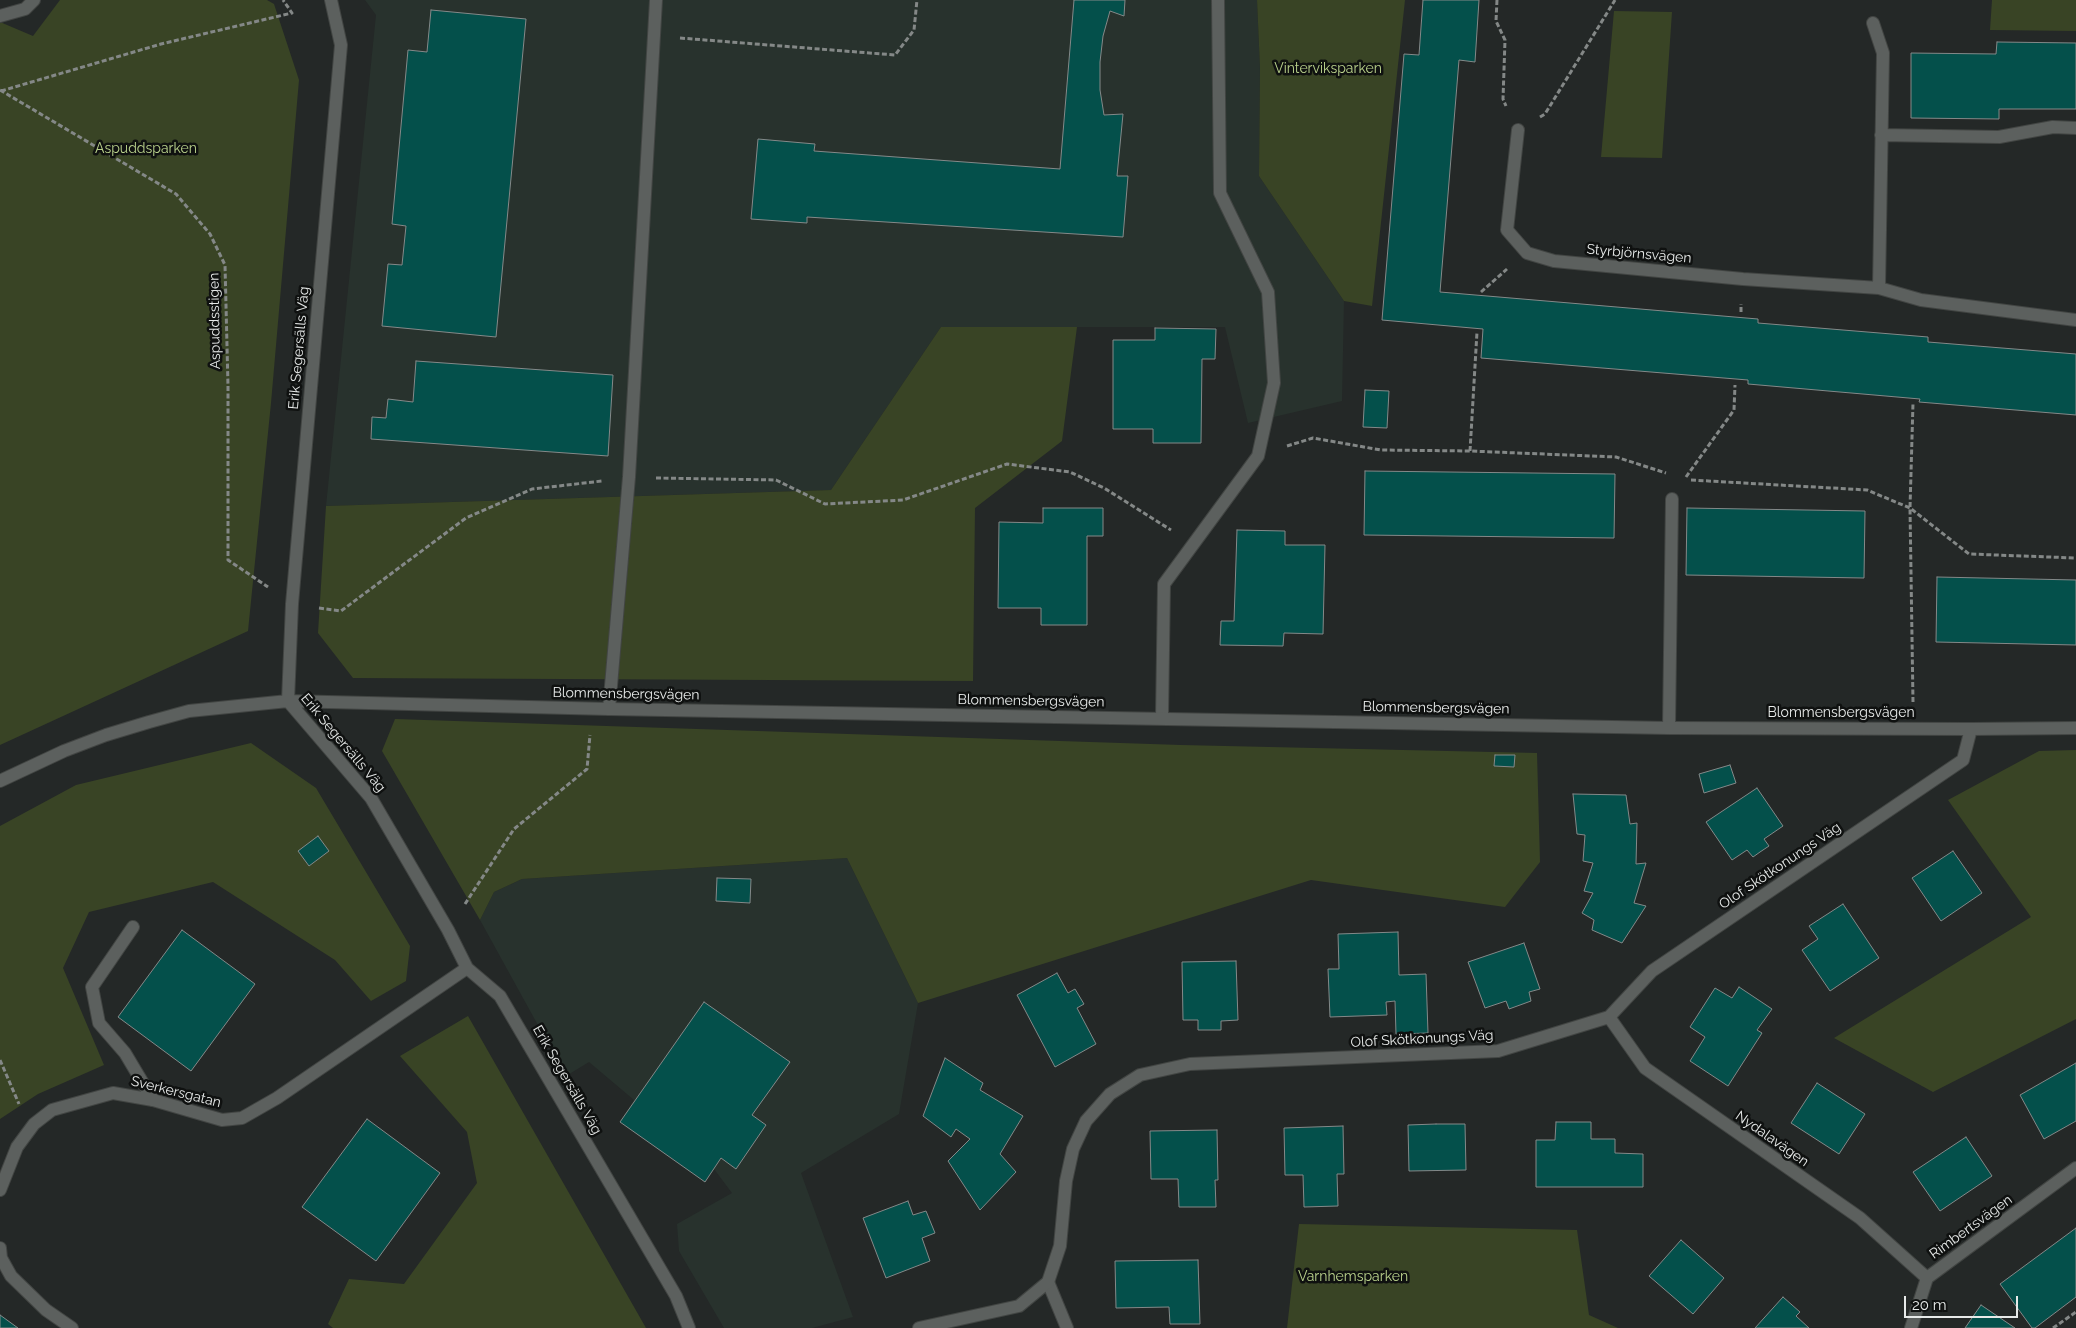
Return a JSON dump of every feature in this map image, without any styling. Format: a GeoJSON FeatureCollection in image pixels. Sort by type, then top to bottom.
{"type":"FeatureCollection","features":[{"type":"Feature","properties":{"kind":"street"},"geometry":{"type":"LineString","coordinates":[[0,16],[25,9],[34,0]]}},
{"type":"Feature","properties":{"kind":"street","name":"Erik Segersälls Väg"},"geometry":{"type":"LineString","coordinates":[[331,0],[341,45],[292,604],[288,701],[371,798],[448,930],[467,968],[500,996],[676,1296],[689,1328]]}},
{"type":"Feature","properties":{"kind":"street"},"geometry":{"type":"LineString","coordinates":[[609,710],[629,478],[656,0]]}},
{"type":"Feature","properties":{"kind":"street"},"geometry":{"type":"LineString","coordinates":[[1162,718],[1164,584],[1258,456],[1274,383],[1268,292],[1220,193],[1218,0]]}},
{"type":"Feature","properties":{"kind":"street"},"geometry":{"type":"LineString","coordinates":[[1873,23],[1883,53],[1879,288]]}},
{"type":"Feature","properties":{"kind":"street"},"geometry":{"type":"LineString","coordinates":[[1881,135],[1999,137],[2053,127],[2076,128]]}},
{"type":"Feature","properties":{"kind":"street"},"geometry":{"type":"LineString","coordinates":[[1518,130],[1507,230],[1527,253]]}},
{"type":"Feature","properties":{"kind":"street","name":"Styrbjörnsvägen"},"geometry":{"type":"LineString","coordinates":[[1527,253],[1564,262],[1743,279],[1879,288],[1921,300],[2076,320]]}},
{"type":"Feature","properties":{"kind":"street"},"geometry":{"type":"LineString","coordinates":[[1669,728],[1672,499]]}},
{"type":"Feature","properties":{"kind":"street","name":"Blommensbergsvägen"},"geometry":{"type":"LineString","coordinates":[[0,781],[64,751],[148,722],[189,711],[288,701],[609,710],[1669,728],[2076,728]]}},
{"type":"Feature","properties":{"kind":"street","name":"Olof Skötkonungs Väg"},"geometry":{"type":"LineString","coordinates":[[1048,1282],[1060,1246],[1066,1181],[1076,1142],[1086,1121],[1110,1094],[1140,1076],[1190,1064],[1498,1051],[1609,1018],[1652,972],[1963,760],[1971,729]]}},
{"type":"Feature","properties":{"kind":"street"},"geometry":{"type":"LineString","coordinates":[[133,927],[92,987],[99,1023],[125,1052],[153,1100]]}},
{"type":"Feature","properties":{"kind":"street","name":"Sverkersgatan"},"geometry":{"type":"LineString","coordinates":[[0,1190],[17,1147],[34,1124],[52,1110],[112,1093],[153,1100],[222,1120],[242,1118],[277,1098],[467,968]]}},
{"type":"Feature","properties":{"kind":"street","name":"Nydalavägen"},"geometry":{"type":"LineString","coordinates":[[1609,1018],[1645,1068],[1860,1218],[1927,1278]]}},
{"type":"Feature","properties":{"kind":"street","name":"Rimbertsvägen"},"geometry":{"type":"LineString","coordinates":[[1911,1328],[1927,1278],[2076,1168]]}},
{"type":"Feature","properties":{"kind":"street"},"geometry":{"type":"LineString","coordinates":[[0,1248],[1,1258],[11,1276],[46,1310],[72,1328]]}},
{"type":"Feature","properties":{"kind":"street"},"geometry":{"type":"LineString","coordinates":[[919,1328],[1019,1306],[1048,1282],[1067,1328]]}},
{"type":"Feature","properties":{"kind":"path"},"geometry":{"type":"LineString","coordinates":[[0,91],[161,44],[292,13],[283,0]]}},
{"type":"Feature","properties":{"kind":"path"},"geometry":{"type":"LineString","coordinates":[[654,36],[895,54],[914,30],[917,0]]}},
{"type":"Feature","properties":{"kind":"path"},"geometry":{"type":"LineString","coordinates":[[1497,0],[1496,21],[1505,40],[1502,99],[1518,130],[1545,114],[1615,0]]}},
{"type":"Feature","properties":{"kind":"path","name":"Aspuddsstigen"},"geometry":{"type":"LineString","coordinates":[[0,91],[176,194],[210,234],[225,265],[228,386],[228,560],[292,604]]}},
{"type":"Feature","properties":{"kind":"path"},"geometry":{"type":"LineString","coordinates":[[1481,292],[1527,253]]}},
{"type":"Feature","properties":{"kind":"path"},"geometry":{"type":"LineString","coordinates":[[1470,450],[1476,332]]}},
{"type":"Feature","properties":{"kind":"path"},"geometry":{"type":"LineString","coordinates":[[1672,499],[1734,410],[1735,385]]}},
{"type":"Feature","properties":{"kind":"path"},"geometry":{"type":"LineString","coordinates":[[1913,403],[1910,508],[1913,729]]}},
{"type":"Feature","properties":{"kind":"path"},"geometry":{"type":"LineString","coordinates":[[292,604],[341,611],[466,518],[532,489],[629,478],[776,480],[826,504],[903,500],[1008,464],[1070,472],[1104,488],[1193,544]]}},
{"type":"Feature","properties":{"kind":"path"},"geometry":{"type":"LineString","coordinates":[[448,930],[514,829],[587,769],[592,709]]}},
{"type":"Feature","properties":{"kind":"path"},"geometry":{"type":"LineString","coordinates":[[0,1060],[21,1108]]}},
{"type":"Feature","properties":{"kind":"path"},"geometry":{"type":"LineString","coordinates":[[2053,1328],[2076,1312]]}},
{"type":"Feature","properties":{"kind":"shaded area"},"geometry":{"type":"Polygon","coordinates":[[[365,0],[1257,0],[1260,68],[1259,176],[1344,301],[1342,401],[1248,423],[1225,327],[941,327],[831,490],[326,506],[376,15],[365,0]]]}},
{"type":"Feature","properties":{"kind":"shaded area"},"geometry":{"type":"Polygon","coordinates":[[[847,858],[918,1003],[899,1114],[801,1173],[853,1317],[812,1328],[724,1328],[679,1251],[677,1224],[732,1193],[714,1169],[705,1182],[620,1122],[634,1100],[589,1062],[566,1076],[480,920],[494,892],[522,879],[847,858]]]}},
{"type":"Feature","properties":{"kind":"green space","name":"Aspuddsparken"},"geometry":{"type":"Polygon","coordinates":[[[60,0],[267,0],[274,4],[299,80],[271,403],[248,631],[0,745],[0,22],[33,36],[60,0]]]}},
{"type":"Feature","properties":{"kind":"green space","name":"Vinterviksparken"},"geometry":{"type":"Polygon","coordinates":[[[1257,0],[1405,0],[1372,306],[1344,301],[1259,176],[1260,68],[1257,0]]]}},
{"type":"Feature","properties":{"kind":"green space"},"geometry":{"type":"Polygon","coordinates":[[[1992,0],[2076,0],[2076,31],[1990,30],[1992,0]]]}},
{"type":"Feature","properties":{"kind":"green space"},"geometry":{"type":"Polygon","coordinates":[[[1614,11],[1672,12],[1662,158],[1601,157],[1614,11]]]}},
{"type":"Feature","properties":{"kind":"green space"},"geometry":{"type":"Polygon","coordinates":[[[941,327],[1077,327],[1062,441],[975,508],[973,681],[353,678],[318,633],[326,506],[831,490],[941,327]]]}},
{"type":"Feature","properties":{"kind":"green space"},"geometry":{"type":"Polygon","coordinates":[[[395,719],[1181,745],[1537,753],[1540,862],[1505,907],[1311,880],[918,1003],[847,858],[522,879],[494,892],[480,920],[382,751],[395,719]]]}},
{"type":"Feature","properties":{"kind":"green space"},"geometry":{"type":"Polygon","coordinates":[[[251,743],[316,788],[410,946],[406,981],[371,1001],[335,960],[213,882],[89,912],[63,968],[104,1065],[38,1094],[0,1119],[0,826],[76,785],[251,743]]]}},
{"type":"Feature","properties":{"kind":"green space"},"geometry":{"type":"Polygon","coordinates":[[[2076,750],[2076,1019],[1933,1092],[1834,1038],[2031,917],[1948,800],[2039,751],[2076,750]]]}},
{"type":"Feature","properties":{"kind":"green space"},"geometry":{"type":"Polygon","coordinates":[[[468,1016],[646,1328],[333,1328],[328,1324],[349,1279],[404,1284],[477,1183],[467,1132],[400,1056],[468,1016]]]}},
{"type":"Feature","properties":{"kind":"green space","name":"Varnhemsparken"},"geometry":{"type":"Polygon","coordinates":[[[1299,1224],[1577,1230],[1589,1315],[1618,1328],[1287,1328],[1299,1224]]]}},
{"type":"Feature","properties":{"kind":"building"},"geometry":{"type":"Polygon","coordinates":[[[1074,0],[1125,0],[1124,16],[1110,11],[1103,36],[1100,62],[1100,90],[1104,115],[1123,114],[1117,176],[1128,176],[1123,237],[807,217],[807,223],[751,219],[758,139],[815,144],[814,151],[1060,169],[1074,0]]]}},
{"type":"Feature","properties":{"kind":"building"},"geometry":{"type":"Polygon","coordinates":[[[1423,0],[1479,0],[1475,62],[1459,60],[1440,292],[1758,319],[1758,323],[1928,337],[1928,342],[2076,354],[2076,415],[1919,402],[1920,399],[1748,384],[1748,380],[1481,358],[1483,329],[1382,320],[1404,54],[1419,55],[1423,0]]]}},
{"type":"Feature","properties":{"kind":"building"},"geometry":{"type":"Polygon","coordinates":[[[431,10],[526,19],[496,337],[382,326],[388,264],[402,265],[406,226],[392,224],[408,50],[427,52],[431,10]]]}},
{"type":"Feature","properties":{"kind":"building"},"geometry":{"type":"Polygon","coordinates":[[[1997,42],[2076,43],[2076,109],[1999,109],[1999,119],[1911,118],[1911,53],[1996,54],[1997,42]]]}},
{"type":"Feature","properties":{"kind":"building"},"geometry":{"type":"Polygon","coordinates":[[[1155,328],[1216,329],[1215,359],[1202,359],[1201,443],[1153,443],[1153,429],[1113,429],[1113,340],[1155,340],[1155,328]]]}},
{"type":"Feature","properties":{"kind":"building"},"geometry":{"type":"Polygon","coordinates":[[[416,361],[613,375],[608,456],[371,439],[372,417],[386,418],[388,399],[413,402],[416,361]]]}},
{"type":"Feature","properties":{"kind":"building"},"geometry":{"type":"Polygon","coordinates":[[[1365,390],[1389,391],[1387,428],[1363,427],[1365,390]]]}},
{"type":"Feature","properties":{"kind":"building"},"geometry":{"type":"Polygon","coordinates":[[[1365,471],[1615,474],[1614,538],[1364,535],[1365,471]]]}},
{"type":"Feature","properties":{"kind":"building"},"geometry":{"type":"Polygon","coordinates":[[[1043,508],[1103,508],[1103,536],[1087,536],[1087,625],[1041,625],[1041,608],[998,608],[999,522],[1043,523],[1043,508]]]}},
{"type":"Feature","properties":{"kind":"building"},"geometry":{"type":"Polygon","coordinates":[[[1687,508],[1865,511],[1864,578],[1686,575],[1687,508]]]}},
{"type":"Feature","properties":{"kind":"building"},"geometry":{"type":"Polygon","coordinates":[[[1237,530],[1285,531],[1285,545],[1325,545],[1323,634],[1284,633],[1283,646],[1220,645],[1221,621],[1234,621],[1237,530]]]}},
{"type":"Feature","properties":{"kind":"building"},"geometry":{"type":"Polygon","coordinates":[[[1937,577],[2076,580],[2076,645],[1936,642],[1937,577]]]}},
{"type":"Feature","properties":{"kind":"building"},"geometry":{"type":"Polygon","coordinates":[[[1495,755],[1515,755],[1514,767],[1494,766],[1495,755]]]}},
{"type":"Feature","properties":{"kind":"building"},"geometry":{"type":"Polygon","coordinates":[[[1730,765],[1736,783],[1704,793],[1699,774],[1730,765]]]}},
{"type":"Feature","properties":{"kind":"building"},"geometry":{"type":"Polygon","coordinates":[[[1757,788],[1783,826],[1764,839],[1769,846],[1753,857],[1747,850],[1732,860],[1706,822],[1757,788]]]}},
{"type":"Feature","properties":{"kind":"building"},"geometry":{"type":"Polygon","coordinates":[[[1573,794],[1626,795],[1630,824],[1637,823],[1636,864],[1646,863],[1634,903],[1646,906],[1622,943],[1592,930],[1594,920],[1582,913],[1593,893],[1584,891],[1593,863],[1583,861],[1585,835],[1577,834],[1573,794]]]}},
{"type":"Feature","properties":{"kind":"building"},"geometry":{"type":"Polygon","coordinates":[[[318,836],[329,851],[309,866],[298,851],[318,836]]]}},
{"type":"Feature","properties":{"kind":"building"},"geometry":{"type":"Polygon","coordinates":[[[1953,851],[1982,893],[1941,921],[1912,878],[1953,851]]]}},
{"type":"Feature","properties":{"kind":"building"},"geometry":{"type":"Polygon","coordinates":[[[717,878],[751,879],[750,903],[716,901],[717,878]]]}},
{"type":"Feature","properties":{"kind":"building"},"geometry":{"type":"Polygon","coordinates":[[[1843,904],[1879,958],[1830,991],[1802,950],[1818,939],[1809,926],[1843,904]]]}},
{"type":"Feature","properties":{"kind":"building"},"geometry":{"type":"Polygon","coordinates":[[[182,930],[255,984],[191,1071],[118,1017],[182,930]]]}},
{"type":"Feature","properties":{"kind":"building"},"geometry":{"type":"Polygon","coordinates":[[[1398,932],[1399,975],[1426,974],[1428,1033],[1396,1034],[1395,1001],[1386,1002],[1387,1015],[1330,1017],[1328,969],[1339,969],[1338,934],[1398,932]]]}},
{"type":"Feature","properties":{"kind":"building"},"geometry":{"type":"Polygon","coordinates":[[[1524,943],[1540,989],[1529,992],[1531,1001],[1509,1009],[1506,1001],[1485,1008],[1468,962],[1524,943]]]}},
{"type":"Feature","properties":{"kind":"building"},"geometry":{"type":"Polygon","coordinates":[[[1236,961],[1238,1020],[1221,1021],[1221,1030],[1198,1030],[1198,1020],[1183,1020],[1182,962],[1236,961]]]}},
{"type":"Feature","properties":{"kind":"building"},"geometry":{"type":"Polygon","coordinates":[[[1057,973],[1068,993],[1075,989],[1084,1004],[1077,1008],[1096,1044],[1055,1067],[1017,995],[1057,973]]]}},
{"type":"Feature","properties":{"kind":"building"},"geometry":{"type":"Polygon","coordinates":[[[1739,987],[1772,1009],[1757,1030],[1762,1033],[1728,1086],[1690,1061],[1705,1037],[1690,1027],[1715,988],[1732,998],[1739,987]]]}},
{"type":"Feature","properties":{"kind":"building"},"geometry":{"type":"Polygon","coordinates":[[[704,1002],[790,1062],[752,1115],[766,1125],[736,1169],[721,1158],[705,1182],[620,1122],[704,1002]]]}},
{"type":"Feature","properties":{"kind":"building"},"geometry":{"type":"Polygon","coordinates":[[[945,1058],[983,1083],[980,1090],[1023,1116],[1000,1154],[1016,1172],[980,1210],[948,1161],[970,1139],[956,1129],[951,1137],[923,1116],[945,1058]]]}},
{"type":"Feature","properties":{"kind":"building"},"geometry":{"type":"Polygon","coordinates":[[[2076,1063],[2076,1121],[2044,1139],[2020,1095],[2076,1063]]]}},
{"type":"Feature","properties":{"kind":"building"},"geometry":{"type":"Polygon","coordinates":[[[1817,1083],[1865,1114],[1839,1154],[1791,1123],[1817,1083]]]}},
{"type":"Feature","properties":{"kind":"building"},"geometry":{"type":"Polygon","coordinates":[[[367,1119],[440,1173],[376,1261],[302,1207],[367,1119]]]}},
{"type":"Feature","properties":{"kind":"building"},"geometry":{"type":"Polygon","coordinates":[[[1556,1122],[1591,1122],[1591,1139],[1615,1139],[1615,1153],[1643,1154],[1643,1187],[1536,1187],[1536,1140],[1555,1140],[1556,1122]]]}},
{"type":"Feature","properties":{"kind":"building"},"geometry":{"type":"Polygon","coordinates":[[[1465,1124],[1466,1170],[1409,1171],[1408,1125],[1465,1124]]]}},
{"type":"Feature","properties":{"kind":"building"},"geometry":{"type":"Polygon","coordinates":[[[1343,1126],[1344,1174],[1337,1174],[1338,1206],[1304,1207],[1303,1175],[1285,1175],[1284,1128],[1343,1126]]]}},
{"type":"Feature","properties":{"kind":"building"},"geometry":{"type":"Polygon","coordinates":[[[1217,1130],[1218,1180],[1215,1180],[1216,1207],[1179,1207],[1178,1179],[1151,1179],[1150,1131],[1217,1130]]]}},
{"type":"Feature","properties":{"kind":"building"},"geometry":{"type":"Polygon","coordinates":[[[1966,1137],[1992,1176],[1940,1211],[1913,1172],[1966,1137]]]}},
{"type":"Feature","properties":{"kind":"building"},"geometry":{"type":"Polygon","coordinates":[[[908,1201],[913,1215],[926,1211],[935,1233],[922,1238],[930,1261],[886,1278],[863,1218],[908,1201]]]}},
{"type":"Feature","properties":{"kind":"building"},"geometry":{"type":"Polygon","coordinates":[[[2076,1228],[2076,1297],[2035,1328],[2032,1328],[2000,1284],[2076,1228]]]}},
{"type":"Feature","properties":{"kind":"building"},"geometry":{"type":"Polygon","coordinates":[[[1681,1240],[1724,1278],[1693,1314],[1649,1276],[1681,1240]]]}},
{"type":"Feature","properties":{"kind":"building"},"geometry":{"type":"Polygon","coordinates":[[[1198,1260],[1200,1324],[1170,1324],[1169,1307],[1116,1308],[1115,1261],[1198,1260]]]}},
{"type":"Feature","properties":{"kind":"building"},"geometry":{"type":"Polygon","coordinates":[[[1783,1297],[1800,1312],[1796,1316],[1809,1328],[1755,1328],[1783,1297]]]}},
{"type":"Feature","properties":{"kind":"building"},"geometry":{"type":"Polygon","coordinates":[[[1981,1305],[2015,1328],[1965,1328],[1981,1305]]]}},
{"type":"Feature","properties":{"kind":"building"},"geometry":{"type":"Polygon","coordinates":[[[0,1315],[18,1328],[0,1328],[0,1315]]]}}]}
